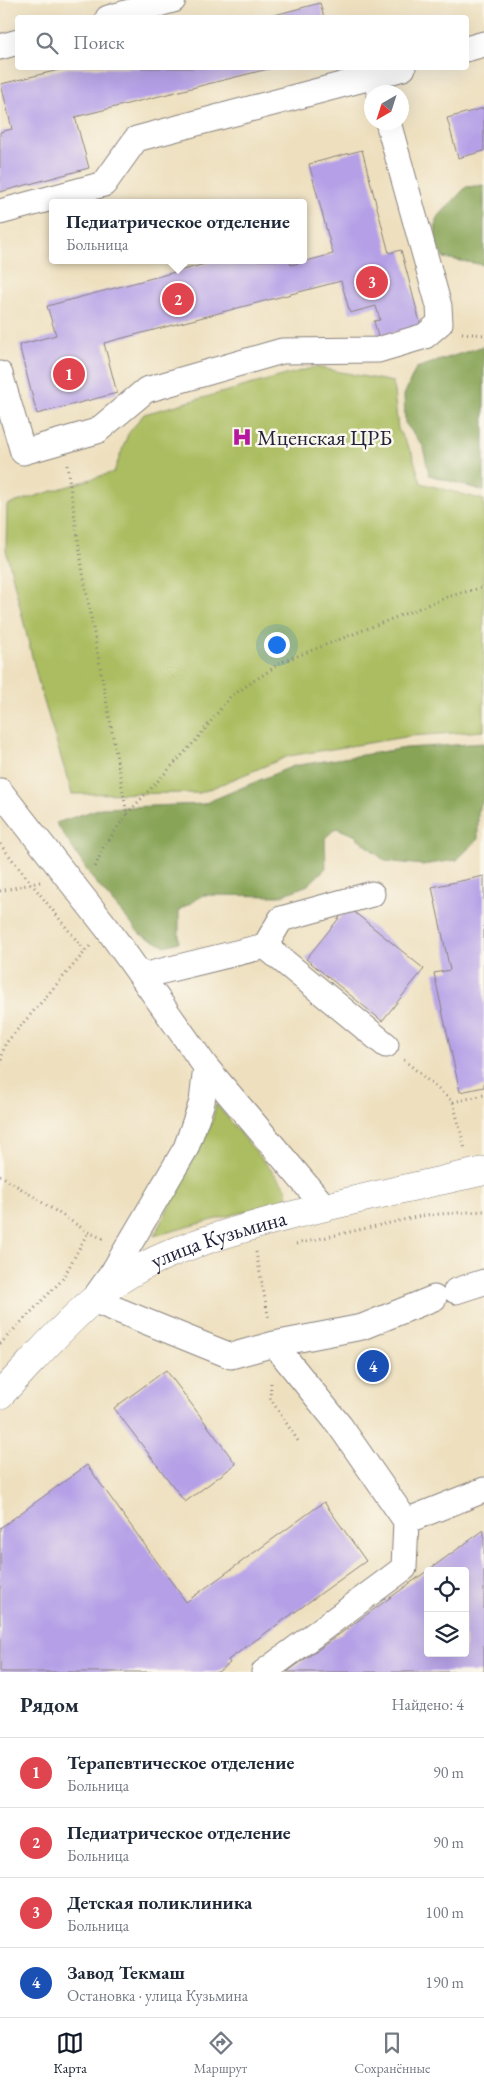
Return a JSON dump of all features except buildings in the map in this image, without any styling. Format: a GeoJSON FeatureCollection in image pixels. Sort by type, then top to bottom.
{"type":"FeatureCollection","features":[{"type":"Feature","properties":{"kind":"main road","name":"улица Кузьмина"},"geometry":{"type":"LineString","coordinates":[[0,1395],[93,1300],[124,1278],[178,1250],[221,1234],[324,1206],[478,1172]]}},
{"type":"Feature","properties":{"kind":"street"},"geometry":{"type":"LineString","coordinates":[[119,15],[173,0]]}},
{"type":"Feature","properties":{"kind":"street"},"geometry":{"type":"LineString","coordinates":[[0,47],[15,43]]}},
{"type":"Feature","properties":{"kind":"street"},"geometry":{"type":"LineString","coordinates":[[469,48],[484,44]]}},
{"type":"Feature","properties":{"kind":"street"},"geometry":{"type":"LineString","coordinates":[[0,212],[104,184],[136,139],[377,84],[400,70]]}},
{"type":"Feature","properties":{"kind":"street"},"geometry":{"type":"LineString","coordinates":[[0,374],[23,452],[96,431],[146,390],[282,351],[378,350],[425,336],[440,323],[439,306],[390,130]]}},
{"type":"Feature","properties":{"kind":"street"},"geometry":{"type":"LineString","coordinates":[[0,792],[107,928],[206,1067],[324,1206]]}},
{"type":"Feature","properties":{"kind":"street"},"geometry":{"type":"LineString","coordinates":[[142,976],[266,946],[281,919],[372,894]]}},
{"type":"Feature","properties":{"kind":"street"},"geometry":{"type":"LineString","coordinates":[[266,946],[386,1044]]}},
{"type":"Feature","properties":{"kind":"street"},"geometry":{"type":"LineString","coordinates":[[206,1067],[202,1102],[186,1148],[113,1272],[93,1300],[231,1356],[274,1344],[362,1327],[445,1294],[484,1282]]}},
{"type":"Feature","properties":{"kind":"street"},"geometry":{"type":"LineString","coordinates":[[264,1672],[404,1568],[406,1521],[340,1426],[274,1344]]}},
{"type":"Feature","properties":{"kind":"street"},"geometry":{"type":"LineString","coordinates":[[406,1521],[484,1490]]}},
{"type":"Feature","properties":{"kind":"path"},"geometry":{"type":"LineString","coordinates":[[63,440],[83,572],[127,814]]}},
{"type":"Feature","properties":{"kind":"path"},"geometry":{"type":"LineString","coordinates":[[93,873],[103,848],[127,814],[197,739],[230,697],[282,662],[450,596],[484,587]]}},
{"type":"Feature","properties":{"kind":"path"},"geometry":{"type":"LineString","coordinates":[[0,844],[85,951]]}},
{"type":"Feature","properties":{"kind":"path"},"geometry":{"type":"LineString","coordinates":[[0,1065],[4,1044],[107,928]]}},
{"type":"Feature","properties":{"kind":"path"},"geometry":{"type":"LineString","coordinates":[[386,1044],[453,1102],[478,1172]]}},
{"type":"Feature","properties":{"kind":"path"},"geometry":{"type":"LineString","coordinates":[[453,1102],[484,1095]]}},
{"type":"Feature","properties":{"kind":"path"},"geometry":{"type":"LineString","coordinates":[[0,1344],[62,1280],[88,1232]]}},
{"type":"Feature","properties":{"kind":"green space"},"geometry":{"type":"Polygon","coordinates":[[[484,185],[484,265],[444,258],[435,246],[436,219],[466,187],[484,185]]]}},
{"type":"Feature","properties":{"kind":"green space"},"geometry":{"type":"Polygon","coordinates":[[[484,346],[484,491],[429,475],[423,446],[405,423],[404,395],[416,368],[484,346]]]}},
{"type":"Feature","properties":{"kind":"green space"},"geometry":{"type":"Polygon","coordinates":[[[315,367],[393,382],[398,429],[412,453],[421,483],[484,500],[484,731],[411,736],[289,756],[200,793],[72,794],[39,685],[6,550],[7,505],[114,472],[128,434],[144,414],[315,367]]]}},
{"type":"Feature","properties":{"kind":"green space"},"geometry":{"type":"Polygon","coordinates":[[[484,743],[484,799],[478,810],[478,839],[457,860],[422,865],[385,861],[354,835],[336,828],[325,838],[326,868],[308,885],[280,896],[204,895],[179,910],[179,942],[165,946],[140,934],[92,878],[56,823],[101,808],[203,804],[293,766],[406,748],[484,743]]]}},
{"type":"Feature","properties":{"kind":"green space"},"geometry":{"type":"Polygon","coordinates":[[[216,1104],[287,1189],[287,1200],[154,1236],[212,1123],[216,1104]]]}},
{"type":"Feature","properties":{"kind":"place","name":"Детская поликлиника"},"geometry":{"type":"Point","coordinates":[372,282]}},
{"type":"Feature","properties":{"kind":"place","name":"Педиатрическое отделение"},"geometry":{"type":"Point","coordinates":[178,299]}},
{"type":"Feature","properties":{"kind":"place","name":"Терапевтическое отделение"},"geometry":{"type":"Point","coordinates":[69,374]}},
{"type":"Feature","properties":{"kind":"place","name":"Мценская ЦРБ"},"geometry":{"type":"Point","coordinates":[242,437]}},
{"type":"Feature","properties":{"kind":"place","name":"Завод Текмаш"},"geometry":{"type":"Point","coordinates":[373,1366]}}]}
